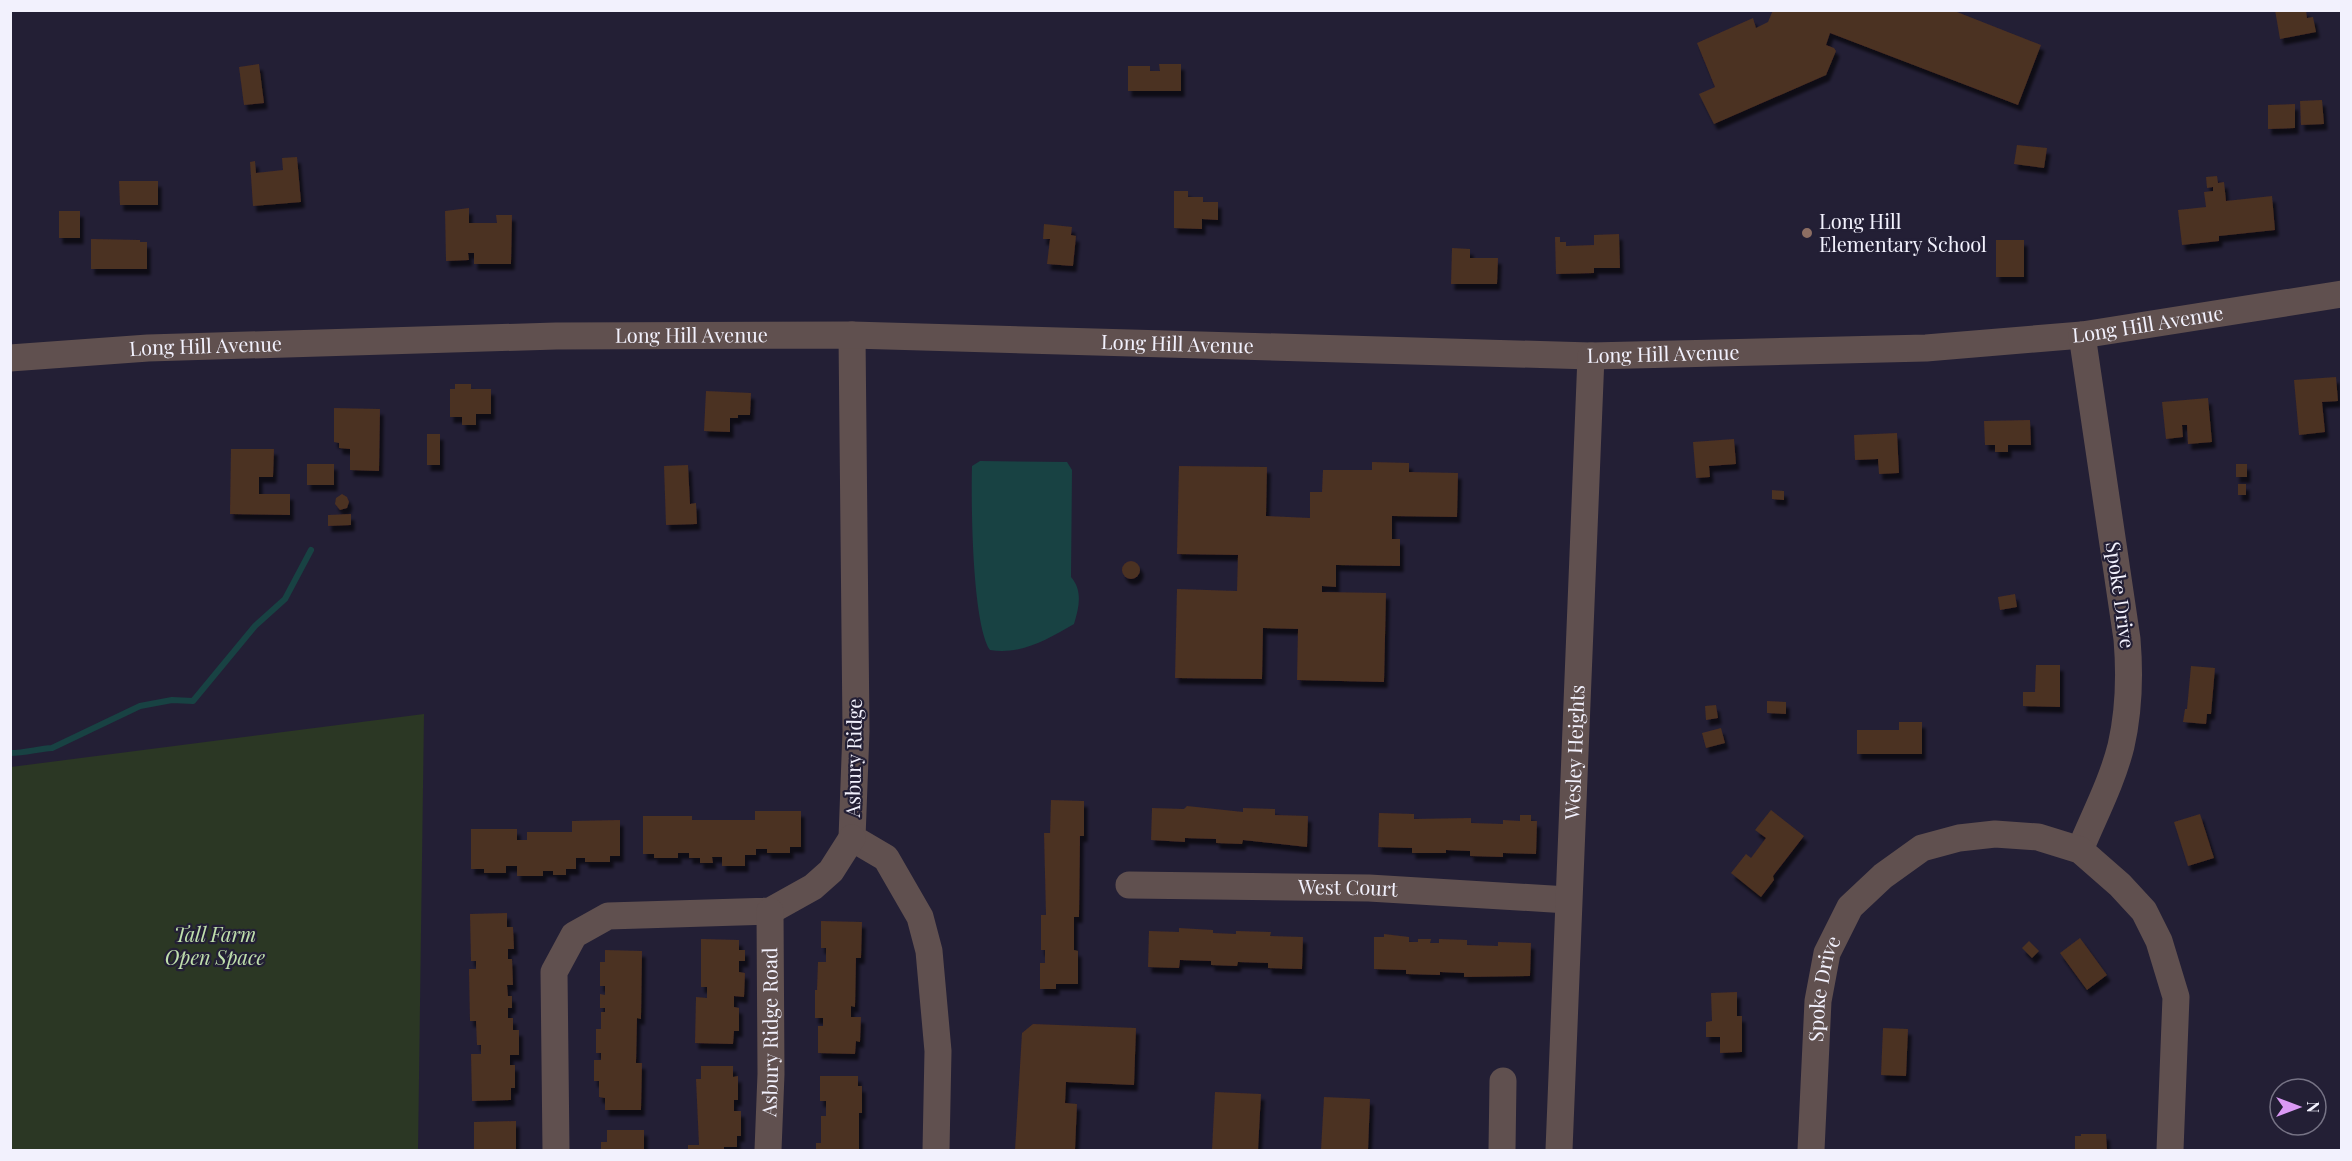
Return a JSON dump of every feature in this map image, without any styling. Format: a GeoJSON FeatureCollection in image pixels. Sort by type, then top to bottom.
{"type":"FeatureCollection","features":[{"type":"Feature","properties":{"kind":"street","name":"Long Hill Avenue"},"geometry":{"type":"LineString","coordinates":[[10,358],[148,348],[556,336],[852,335],[1591,356],[1926,348],[2082,335],[2342,294]]}},
{"type":"Feature","properties":{"kind":"street","name":"Asbury Ridge"},"geometry":{"type":"LineString","coordinates":[[852,335],[856,731],[852,838],[886,858],[920,917],[929,951],[938,1051],[936,1150]]}},
{"type":"Feature","properties":{"kind":"street","name":"Spoke Drive"},"geometry":{"type":"LineString","coordinates":[[2080,850],[2121,746],[2130,674],[2127,639],[2082,335]]}},
{"type":"Feature","properties":{"kind":"street","name":"Wesley Heights"},"geometry":{"type":"LineString","coordinates":[[1559,1150],[1591,356]]}},
{"type":"Feature","properties":{"kind":"street","name":"Spoke Drive"},"geometry":{"type":"LineString","coordinates":[[1811,1150],[1818,1001],[1827,953],[1850,907],[1883,876],[1922,848],[1959,838],[1995,834],[2038,837],[2080,850],[2120,885],[2144,911],[2159,941],[2176,997],[2170,1150]]}},
{"type":"Feature","properties":{"kind":"street"},"geometry":{"type":"LineString","coordinates":[[556,1150],[554,972],[574,934],[608,916],[770,911],[813,887],[831,871],[852,838]]}},
{"type":"Feature","properties":{"kind":"street","name":"West Court"},"geometry":{"type":"LineString","coordinates":[[1129,885],[1368,888],[1568,900]]}},
{"type":"Feature","properties":{"kind":"street","name":"Asbury Ridge Road"},"geometry":{"type":"LineString","coordinates":[[768,1150],[771,1074],[770,911]]}},
{"type":"Feature","properties":{"kind":"street"},"geometry":{"type":"LineString","coordinates":[[1502,1150],[1503,1081]]}},
{"type":"Feature","properties":{"kind":"green space","name":"Tall Farm Open Space"},"geometry":{"type":"Polygon","coordinates":[[[424,714],[418,1150],[11,1150],[11,767],[424,714]]]}},
{"type":"Feature","properties":{"kind":"shaded area"},"geometry":{"type":"Polygon","coordinates":[[[980,461],[1067,462],[1072,470],[1071,577],[1079,594],[1074,624],[1024,648],[990,650],[979,615],[974,561],[972,466],[980,461]]]}},
{"type":"Feature","properties":{"kind":"building"},"geometry":{"type":"Polygon","coordinates":[[[1773,10],[1952,10],[2041,45],[2018,105],[1830,33],[1826,45],[1836,51],[1826,75],[1714,124],[1699,94],[1715,87],[1697,43],[1753,18],[1756,28],[1768,22],[1773,10]]]}},
{"type":"Feature","properties":{"kind":"building"},"geometry":{"type":"Polygon","coordinates":[[[2275,10],[2306,10],[2307,18],[2313,17],[2316,32],[2280,39],[2275,10]]]}},
{"type":"Feature","properties":{"kind":"building"},"geometry":{"type":"Polygon","coordinates":[[[259,64],[264,103],[244,105],[239,67],[259,64]]]}},
{"type":"Feature","properties":{"kind":"building"},"geometry":{"type":"Polygon","coordinates":[[[1159,64],[1181,64],[1181,91],[1128,91],[1128,66],[1150,66],[1150,71],[1160,71],[1159,64]]]}},
{"type":"Feature","properties":{"kind":"building"},"geometry":{"type":"Polygon","coordinates":[[[2322,100],[2324,124],[2301,125],[2300,101],[2322,100]]]}},
{"type":"Feature","properties":{"kind":"building"},"geometry":{"type":"Polygon","coordinates":[[[2295,104],[2295,128],[2268,129],[2268,105],[2295,104]]]}},
{"type":"Feature","properties":{"kind":"building"},"geometry":{"type":"Polygon","coordinates":[[[2017,145],[2047,148],[2044,168],[2014,164],[2017,145]]]}},
{"type":"Feature","properties":{"kind":"building"},"geometry":{"type":"Polygon","coordinates":[[[297,157],[301,202],[253,206],[250,162],[255,161],[256,173],[283,170],[282,158],[297,157]]]}},
{"type":"Feature","properties":{"kind":"building"},"geometry":{"type":"Polygon","coordinates":[[[2217,176],[2218,183],[2224,182],[2226,201],[2272,196],[2275,230],[2219,236],[2219,241],[2182,245],[2178,210],[2206,207],[2204,192],[2213,191],[2213,187],[2207,188],[2206,177],[2217,176]]]}},
{"type":"Feature","properties":{"kind":"building"},"geometry":{"type":"Polygon","coordinates":[[[119,181],[158,181],[158,205],[120,205],[119,181]]]}},
{"type":"Feature","properties":{"kind":"building"},"geometry":{"type":"Polygon","coordinates":[[[1174,191],[1188,191],[1188,197],[1203,197],[1203,202],[1218,202],[1218,220],[1202,219],[1202,229],[1174,228],[1174,191]]]}},
{"type":"Feature","properties":{"kind":"building"},"geometry":{"type":"Polygon","coordinates":[[[469,208],[469,223],[497,223],[496,215],[512,215],[511,264],[474,264],[474,253],[468,253],[469,260],[446,261],[445,211],[469,208]]]}},
{"type":"Feature","properties":{"kind":"building"},"geometry":{"type":"Polygon","coordinates":[[[59,211],[80,211],[80,238],[59,238],[59,211]]]}},
{"type":"Feature","properties":{"kind":"building"},"geometry":{"type":"Polygon","coordinates":[[[1044,224],[1072,227],[1071,235],[1076,236],[1073,266],[1047,264],[1050,239],[1043,239],[1044,224]]]}},
{"type":"Feature","properties":{"kind":"building"},"geometry":{"type":"Polygon","coordinates":[[[1619,234],[1620,268],[1594,268],[1594,273],[1556,274],[1555,237],[1560,237],[1560,242],[1566,242],[1566,246],[1594,245],[1594,235],[1619,234]]]}},
{"type":"Feature","properties":{"kind":"building"},"geometry":{"type":"Polygon","coordinates":[[[91,239],[147,242],[147,269],[91,269],[91,239]]]}},
{"type":"Feature","properties":{"kind":"building"},"geometry":{"type":"Polygon","coordinates":[[[1996,240],[2024,240],[2024,277],[1996,277],[1996,240]]]}},
{"type":"Feature","properties":{"kind":"building"},"geometry":{"type":"Polygon","coordinates":[[[1452,248],[1470,249],[1470,258],[1498,258],[1497,284],[1451,284],[1452,248]]]}},
{"type":"Feature","properties":{"kind":"building"},"geometry":{"type":"Polygon","coordinates":[[[2336,377],[2338,401],[2322,402],[2325,432],[2299,435],[2294,380],[2336,377]]]}},
{"type":"Feature","properties":{"kind":"building"},"geometry":{"type":"Polygon","coordinates":[[[455,384],[471,384],[471,389],[491,389],[491,414],[476,414],[476,425],[462,425],[462,417],[450,417],[450,389],[455,389],[455,384]]]}},
{"type":"Feature","properties":{"kind":"building"},"geometry":{"type":"Polygon","coordinates":[[[706,391],[751,393],[750,415],[730,418],[730,432],[704,431],[706,391]]]}},
{"type":"Feature","properties":{"kind":"building"},"geometry":{"type":"Polygon","coordinates":[[[2208,398],[2212,442],[2188,444],[2187,425],[2182,425],[2183,437],[2166,439],[2162,402],[2208,398]]]}},
{"type":"Feature","properties":{"kind":"building"},"geometry":{"type":"Polygon","coordinates":[[[334,408],[380,409],[379,471],[350,470],[350,449],[339,448],[339,443],[334,442],[334,408]]]}},
{"type":"Feature","properties":{"kind":"building"},"geometry":{"type":"Polygon","coordinates":[[[2030,420],[2031,445],[2008,445],[2008,452],[1995,452],[1995,445],[1985,445],[1984,421],[2030,420]]]}},
{"type":"Feature","properties":{"kind":"building"},"geometry":{"type":"Polygon","coordinates":[[[1897,433],[1899,473],[1879,474],[1878,459],[1855,460],[1854,435],[1897,433]]]}},
{"type":"Feature","properties":{"kind":"building"},"geometry":{"type":"Polygon","coordinates":[[[427,434],[440,434],[440,465],[427,465],[427,434]]]}},
{"type":"Feature","properties":{"kind":"building"},"geometry":{"type":"Polygon","coordinates":[[[1734,439],[1736,464],[1709,466],[1710,477],[1696,478],[1693,442],[1734,439]]]}},
{"type":"Feature","properties":{"kind":"building"},"geometry":{"type":"Polygon","coordinates":[[[231,449],[274,449],[273,477],[259,477],[259,494],[290,494],[290,515],[230,514],[231,449]]]}},
{"type":"Feature","properties":{"kind":"building"},"geometry":{"type":"Polygon","coordinates":[[[1372,462],[1409,463],[1409,472],[1458,473],[1457,517],[1392,516],[1392,539],[1400,539],[1400,566],[1336,565],[1336,587],[1322,586],[1322,592],[1386,593],[1384,682],[1297,680],[1298,629],[1263,628],[1262,679],[1175,678],[1177,589],[1237,591],[1238,555],[1177,554],[1179,466],[1267,467],[1266,516],[1310,518],[1310,492],[1322,492],[1323,470],[1372,470],[1372,462]]]}},
{"type":"Feature","properties":{"kind":"building"},"geometry":{"type":"Polygon","coordinates":[[[307,464],[334,464],[334,485],[307,485],[307,464]]]}},
{"type":"Feature","properties":{"kind":"building"},"geometry":{"type":"Polygon","coordinates":[[[2236,464],[2247,464],[2247,477],[2236,477],[2236,464]]]}},
{"type":"Feature","properties":{"kind":"building"},"geometry":{"type":"Polygon","coordinates":[[[688,465],[690,504],[696,503],[697,524],[666,525],[664,466],[688,465]]]}},
{"type":"Feature","properties":{"kind":"building"},"geometry":{"type":"Polygon","coordinates":[[[2238,484],[2246,484],[2246,495],[2238,495],[2238,484]]]}},
{"type":"Feature","properties":{"kind":"building"},"geometry":{"type":"Polygon","coordinates":[[[1772,490],[1784,491],[1784,500],[1772,499],[1772,490]]]}},
{"type":"Feature","properties":{"kind":"building"},"geometry":{"type":"Polygon","coordinates":[[[342,494],[349,502],[347,508],[340,510],[335,504],[336,498],[342,494]]]}},
{"type":"Feature","properties":{"kind":"building"},"geometry":{"type":"Polygon","coordinates":[[[351,514],[351,525],[328,526],[328,515],[351,514]]]}},
{"type":"Feature","properties":{"kind":"building"},"geometry":{"type":"Polygon","coordinates":[[[1131,561],[1137,564],[1140,570],[1137,576],[1131,579],[1125,576],[1122,570],[1125,564],[1131,561]]]}},
{"type":"Feature","properties":{"kind":"building"},"geometry":{"type":"Polygon","coordinates":[[[2015,594],[2017,607],[2000,610],[1998,597],[2015,594]]]}},
{"type":"Feature","properties":{"kind":"building"},"geometry":{"type":"Polygon","coordinates":[[[2036,665],[2060,665],[2060,707],[2023,706],[2023,692],[2035,692],[2036,665]]]}},
{"type":"Feature","properties":{"kind":"building"},"geometry":{"type":"Polygon","coordinates":[[[2191,666],[2215,668],[2211,714],[2207,714],[2206,724],[2183,722],[2185,709],[2187,709],[2191,666]]]}},
{"type":"Feature","properties":{"kind":"building"},"geometry":{"type":"Polygon","coordinates":[[[1767,701],[1786,702],[1786,714],[1767,713],[1767,701]]]}},
{"type":"Feature","properties":{"kind":"building"},"geometry":{"type":"Polygon","coordinates":[[[1716,705],[1718,718],[1706,720],[1705,706],[1716,705]]]}},
{"type":"Feature","properties":{"kind":"building"},"geometry":{"type":"Polygon","coordinates":[[[1899,722],[1922,722],[1922,754],[1857,754],[1857,730],[1899,730],[1899,722]]]}},
{"type":"Feature","properties":{"kind":"building"},"geometry":{"type":"Polygon","coordinates":[[[1721,728],[1725,743],[1706,748],[1702,733],[1721,728]]]}},
{"type":"Feature","properties":{"kind":"building"},"geometry":{"type":"Polygon","coordinates":[[[1051,800],[1084,801],[1084,836],[1080,836],[1079,917],[1074,917],[1074,950],[1078,951],[1078,984],[1056,984],[1056,989],[1040,989],[1040,963],[1045,963],[1045,950],[1041,950],[1041,915],[1046,915],[1044,833],[1050,833],[1051,800]]]}},
{"type":"Feature","properties":{"kind":"building"},"geometry":{"type":"Polygon","coordinates":[[[1187,806],[1243,812],[1243,808],[1275,809],[1275,815],[1308,816],[1307,847],[1243,840],[1242,844],[1216,843],[1216,839],[1185,838],[1185,842],[1151,840],[1152,808],[1184,809],[1187,806]]]}},
{"type":"Feature","properties":{"kind":"building"},"geometry":{"type":"Polygon","coordinates":[[[1771,810],[1804,836],[1773,876],[1774,880],[1761,897],[1731,873],[1746,854],[1751,858],[1766,838],[1755,830],[1771,810]]]}},
{"type":"Feature","properties":{"kind":"building"},"geometry":{"type":"Polygon","coordinates":[[[755,811],[801,811],[801,847],[790,847],[790,853],[767,853],[767,849],[756,849],[756,855],[745,855],[745,866],[722,866],[722,857],[712,857],[713,863],[700,863],[700,858],[689,858],[689,853],[678,853],[678,858],[654,858],[654,854],[643,854],[643,816],[692,816],[692,820],[755,820],[755,811]]]}},
{"type":"Feature","properties":{"kind":"building"},"geometry":{"type":"Polygon","coordinates":[[[1379,813],[1414,814],[1414,819],[1471,818],[1471,823],[1503,824],[1503,820],[1520,821],[1520,815],[1531,815],[1531,821],[1537,821],[1536,854],[1503,853],[1503,857],[1470,856],[1470,851],[1446,850],[1446,853],[1412,853],[1412,848],[1378,847],[1379,813]]]}},
{"type":"Feature","properties":{"kind":"building"},"geometry":{"type":"Polygon","coordinates":[[[2200,814],[2214,858],[2188,866],[2174,822],[2200,814]]]}},
{"type":"Feature","properties":{"kind":"building"},"geometry":{"type":"Polygon","coordinates":[[[620,820],[620,856],[610,856],[610,862],[585,862],[585,858],[576,858],[576,869],[566,869],[566,875],[553,875],[553,871],[543,871],[543,876],[517,876],[517,866],[506,866],[506,873],[484,873],[484,869],[471,869],[471,829],[517,829],[517,840],[527,840],[527,832],[572,832],[572,821],[620,820]]]}},
{"type":"Feature","properties":{"kind":"building"},"geometry":{"type":"Polygon","coordinates":[[[507,913],[507,927],[513,927],[514,949],[508,949],[508,959],[512,959],[513,985],[507,985],[508,996],[512,996],[512,1008],[508,1008],[508,1018],[513,1018],[513,1030],[519,1030],[519,1055],[510,1055],[510,1065],[515,1065],[515,1088],[511,1088],[511,1100],[472,1101],[471,1054],[481,1054],[481,1045],[477,1045],[476,1021],[470,1021],[469,969],[476,969],[476,961],[471,961],[470,914],[507,913]]]}},
{"type":"Feature","properties":{"kind":"building"},"geometry":{"type":"Polygon","coordinates":[[[821,921],[862,922],[861,958],[856,958],[855,1007],[851,1006],[851,1017],[861,1017],[860,1042],[856,1041],[855,1054],[818,1053],[818,1026],[823,1026],[823,1018],[815,1018],[815,990],[817,990],[818,962],[826,962],[826,948],[821,948],[821,921]]]}},
{"type":"Feature","properties":{"kind":"building"},"geometry":{"type":"Polygon","coordinates":[[[1179,928],[1236,934],[1236,931],[1271,932],[1270,936],[1303,937],[1302,969],[1268,968],[1268,963],[1238,962],[1237,966],[1211,965],[1211,961],[1180,960],[1179,968],[1148,967],[1149,931],[1179,932],[1179,928]]]}},
{"type":"Feature","properties":{"kind":"building"},"geometry":{"type":"Polygon","coordinates":[[[1384,934],[1409,937],[1409,942],[1418,942],[1418,939],[1431,939],[1430,943],[1439,943],[1439,939],[1467,940],[1467,945],[1498,946],[1498,942],[1531,943],[1530,976],[1464,977],[1464,973],[1406,974],[1406,970],[1374,969],[1374,937],[1384,937],[1384,934]]]}},
{"type":"Feature","properties":{"kind":"building"},"geometry":{"type":"Polygon","coordinates":[[[2080,938],[2107,975],[2087,990],[2060,953],[2080,938]]]}},
{"type":"Feature","properties":{"kind":"building"},"geometry":{"type":"Polygon","coordinates":[[[701,939],[739,940],[739,950],[745,950],[745,961],[739,961],[739,972],[745,973],[744,997],[734,996],[734,1007],[739,1008],[739,1031],[734,1031],[733,1044],[695,1043],[696,997],[707,998],[707,987],[701,987],[701,939]]]}},
{"type":"Feature","properties":{"kind":"building"},"geometry":{"type":"Polygon","coordinates":[[[2029,941],[2039,951],[2032,958],[2022,948],[2029,941]]]}},
{"type":"Feature","properties":{"kind":"building"},"geometry":{"type":"Polygon","coordinates":[[[605,950],[642,951],[641,1019],[637,1018],[636,1063],[642,1063],[641,1110],[605,1110],[605,1098],[599,1097],[599,1081],[594,1081],[594,1060],[601,1060],[601,1053],[596,1053],[596,1029],[601,1029],[601,1012],[605,1012],[605,1008],[600,1008],[600,994],[605,995],[605,986],[600,986],[600,962],[605,962],[605,950]]]}},
{"type":"Feature","properties":{"kind":"building"},"geometry":{"type":"Polygon","coordinates":[[[1737,992],[1737,1016],[1742,1016],[1742,1052],[1720,1053],[1720,1037],[1706,1037],[1706,1022],[1712,1021],[1711,993],[1737,992]]]}},
{"type":"Feature","properties":{"kind":"building"},"geometry":{"type":"Polygon","coordinates":[[[1033,1024],[1136,1028],[1134,1085],[1066,1082],[1065,1103],[1077,1104],[1075,1150],[1015,1150],[1022,1033],[1033,1024]]]}},
{"type":"Feature","properties":{"kind":"building"},"geometry":{"type":"Polygon","coordinates":[[[1883,1028],[1908,1029],[1906,1076],[1881,1075],[1883,1028]]]}},
{"type":"Feature","properties":{"kind":"building"},"geometry":{"type":"Polygon","coordinates":[[[701,1066],[733,1066],[733,1077],[738,1076],[738,1100],[734,1100],[734,1111],[741,1111],[741,1136],[737,1136],[737,1147],[724,1147],[724,1150],[688,1150],[688,1145],[699,1145],[696,1079],[701,1079],[701,1066]]]}},
{"type":"Feature","properties":{"kind":"building"},"geometry":{"type":"Polygon","coordinates":[[[820,1076],[858,1076],[858,1086],[862,1086],[859,1150],[816,1150],[816,1143],[821,1143],[821,1116],[826,1116],[826,1101],[820,1101],[820,1076]]]}},
{"type":"Feature","properties":{"kind":"building"},"geometry":{"type":"Polygon","coordinates":[[[1215,1092],[1261,1094],[1258,1150],[1212,1150],[1215,1092]]]}},
{"type":"Feature","properties":{"kind":"building"},"geometry":{"type":"Polygon","coordinates":[[[1324,1097],[1370,1099],[1368,1150],[1321,1150],[1324,1097]]]}},
{"type":"Feature","properties":{"kind":"building"},"geometry":{"type":"Polygon","coordinates":[[[516,1121],[516,1150],[474,1150],[474,1122],[516,1121]]]}},
{"type":"Feature","properties":{"kind":"building"},"geometry":{"type":"Polygon","coordinates":[[[607,1130],[644,1130],[644,1150],[601,1150],[601,1142],[607,1142],[607,1130]]]}},
{"type":"Feature","properties":{"kind":"building"},"geometry":{"type":"Polygon","coordinates":[[[2081,1134],[2106,1134],[2107,1150],[2075,1150],[2075,1136],[2081,1136],[2081,1134]]]}},
{"type":"Feature","properties":{"kind":"waterway"},"geometry":{"type":"LineString","coordinates":[[10,753],[52,748],[140,706],[172,700],[193,701],[255,626],[285,599],[311,550]]}},
{"type":"Feature","properties":{"kind":"place","name":"Long Hill Elementary School"},"geometry":{"type":"Point","coordinates":[1807,233]}}]}
